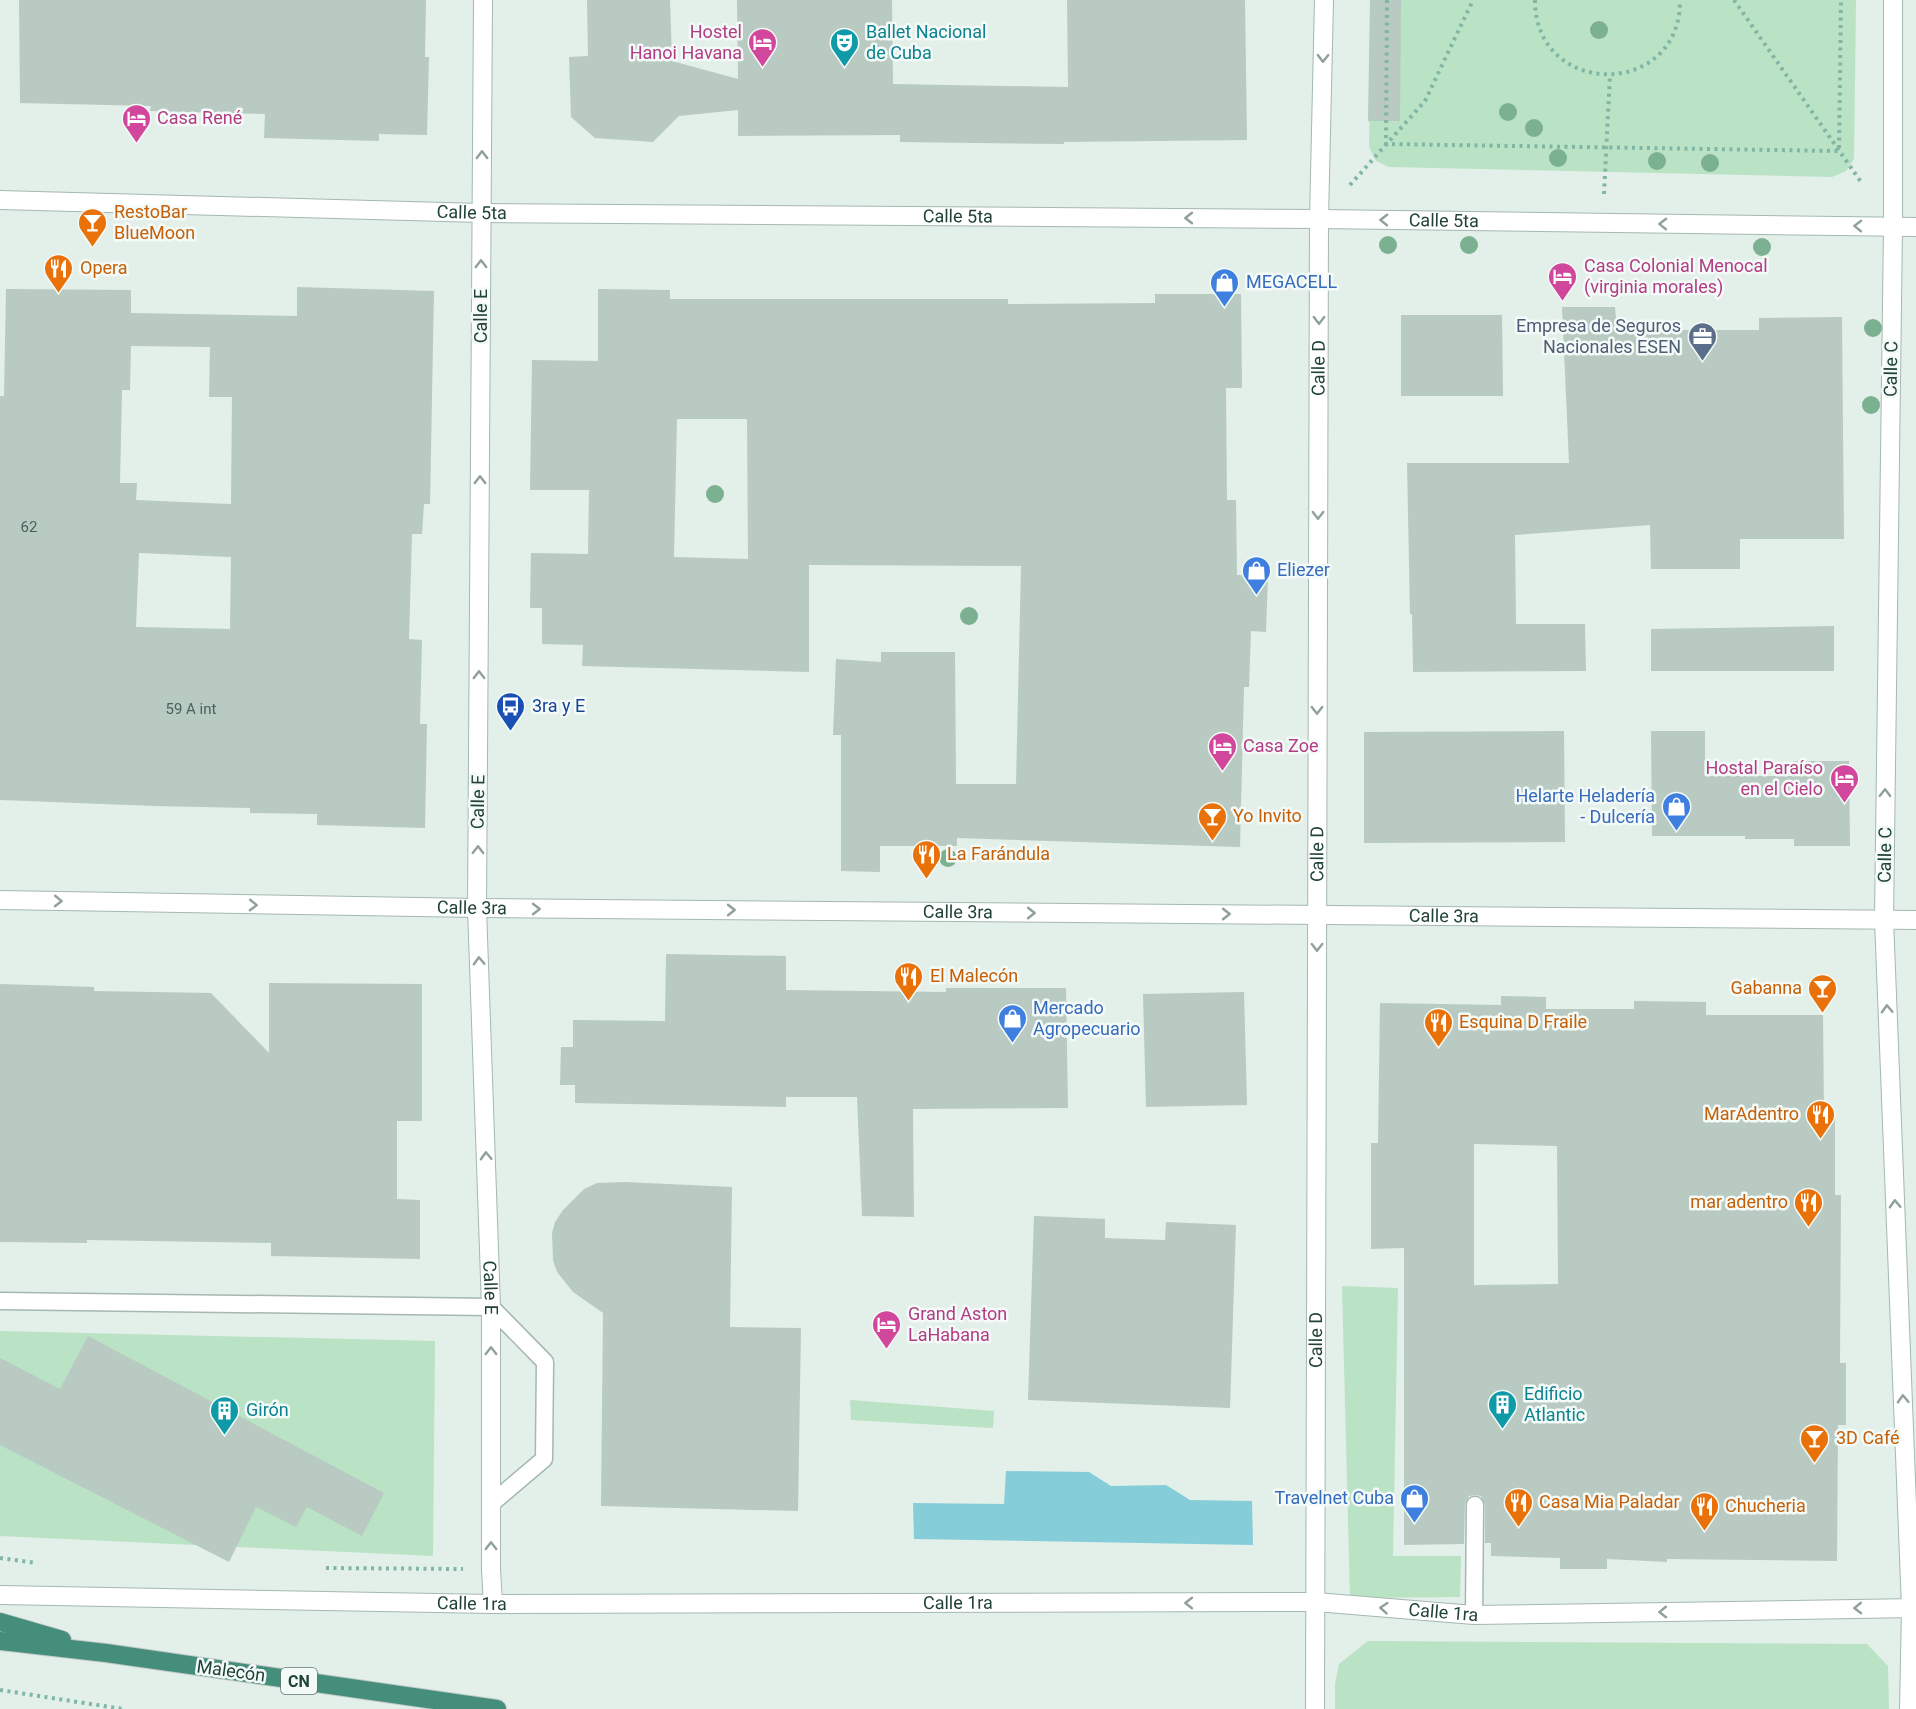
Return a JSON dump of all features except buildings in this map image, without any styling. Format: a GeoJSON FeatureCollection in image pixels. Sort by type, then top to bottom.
{"type":"FeatureCollection","features":[{"type":"Feature","properties":{"kind":"highway","name":"Malecón"},"geometry":{"type":"LineString","coordinates":[[0,1622],[106,1653]]}},
{"type":"Feature","properties":{"kind":"highway","name":"Malecón"},"geometry":{"type":"LineString","coordinates":[[0,1641],[106,1653],[497,1709]]}},
{"type":"Feature","properties":{"kind":"street","name":"Calle E"},"geometry":{"type":"LineString","coordinates":[[483,0],[477,908],[491,1307],[490,1504],[493,1604]]}},
{"type":"Feature","properties":{"kind":"street","name":"Calle D"},"geometry":{"type":"LineString","coordinates":[[1315,1709],[1319,219],[1324,0]]}},
{"type":"Feature","properties":{"kind":"street","name":"Calle C"},"geometry":{"type":"LineString","coordinates":[[1893,0],[1893,227],[1884,920],[1914,1608],[1909,1709]]}},
{"type":"Feature","properties":{"kind":"street","name":"Calle 5ta"},"geometry":{"type":"LineString","coordinates":[[0,200],[481,213],[1319,219],[1916,227]]}},
{"type":"Feature","properties":{"kind":"street","name":"Calle 3ra"},"geometry":{"type":"LineString","coordinates":[[0,900],[477,908],[1916,920]]}},
{"type":"Feature","properties":{"kind":"street","name":"Calle 1ra"},"geometry":{"type":"LineString","coordinates":[[0,1594],[493,1604],[1316,1602],[1474,1615],[1914,1608]]}},
{"type":"Feature","properties":{"kind":"lane"},"geometry":{"type":"LineString","coordinates":[[0,1301],[491,1307],[545,1362],[544,1458],[490,1504]]}},
{"type":"Feature","properties":{"kind":"lane"},"geometry":{"type":"LineString","coordinates":[[1474,1615],[1475,1505]]}},
{"type":"Feature","properties":{"kind":"path"},"geometry":{"type":"LineString","coordinates":[[1386,144],[1387,0]]}},
{"type":"Feature","properties":{"kind":"path"},"geometry":{"type":"LineString","coordinates":[[1319,219],[1425,101],[1473,0]]}},
{"type":"Feature","properties":{"kind":"path"},"geometry":{"type":"LineString","coordinates":[[1534,0],[1535,14],[1542,35],[1557,55],[1576,68],[1598,75],[1621,74],[1642,66],[1660,53],[1673,35],[1680,14],[1680,0]]}},
{"type":"Feature","properties":{"kind":"path"},"geometry":{"type":"LineString","coordinates":[[1734,0],[1893,227]]}},
{"type":"Feature","properties":{"kind":"path"},"geometry":{"type":"LineString","coordinates":[[1839,151],[1841,0]]}},
{"type":"Feature","properties":{"kind":"path"},"geometry":{"type":"LineString","coordinates":[[1603,223],[1610,75]]}},
{"type":"Feature","properties":{"kind":"path"},"geometry":{"type":"LineString","coordinates":[[1386,144],[1839,151]]}},
{"type":"Feature","properties":{"kind":"path"},"geometry":{"type":"LineString","coordinates":[[0,1690],[123,1709]]}},
{"type":"Feature","properties":{"kind":"green space"},"geometry":{"type":"Polygon","coordinates":[[[1371,0],[1856,0],[1854,159],[1846,171],[1832,177],[1389,167],[1376,161],[1369,147],[1371,0]]]}},
{"type":"Feature","properties":{"kind":"green space"},"geometry":{"type":"Polygon","coordinates":[[[1342,1286],[1398,1288],[1393,1556],[1461,1556],[1460,1597],[1350,1598],[1342,1286]]]}},
{"type":"Feature","properties":{"kind":"green space"},"geometry":{"type":"Polygon","coordinates":[[[0,1331],[435,1341],[433,1556],[0,1536],[0,1331]]]}},
{"type":"Feature","properties":{"kind":"green space"},"geometry":{"type":"Polygon","coordinates":[[[850,1400],[994,1411],[993,1428],[851,1420],[850,1400]]]}},
{"type":"Feature","properties":{"kind":"green space"},"geometry":{"type":"Polygon","coordinates":[[[1368,1641],[1867,1644],[1888,1666],[1889,1709],[1335,1709],[1335,1684],[1339,1664],[1368,1641]]]}},
{"type":"Feature","properties":{"kind":"water"},"geometry":{"type":"Polygon","coordinates":[[[1006,1471],[1089,1472],[1111,1486],[1166,1485],[1190,1500],[1252,1501],[1253,1545],[914,1539],[913,1503],[1004,1504],[1006,1471]]]}},
{"type":"Feature","properties":{"kind":"place","name":"Hostel Hanoi Havana"},"geometry":{"type":"Point","coordinates":[763,68]}},
{"type":"Feature","properties":{"kind":"place","name":"Ballet Nacional de Cuba"},"geometry":{"type":"Point","coordinates":[845,68]}},
{"type":"Feature","properties":{"kind":"place","name":"Casa René"},"geometry":{"type":"Point","coordinates":[136,144]}},
{"type":"Feature","properties":{"kind":"place","name":"RestoBar BlueMoon"},"geometry":{"type":"Point","coordinates":[93,248]}},
{"type":"Feature","properties":{"kind":"place","name":"Opera"},"geometry":{"type":"Point","coordinates":[59,294]}},
{"type":"Feature","properties":{"kind":"place","name":"Casa Colonial Menocal (virginia morales)"},"geometry":{"type":"Point","coordinates":[1563,302]}},
{"type":"Feature","properties":{"kind":"place","name":"MEGACELL"},"geometry":{"type":"Point","coordinates":[1225,308]}},
{"type":"Feature","properties":{"kind":"place","name":"Empresa de Seguros Nacionales ESEN"},"geometry":{"type":"Point","coordinates":[1702,362]}},
{"type":"Feature","properties":{"kind":"place","name":"Eliezer"},"geometry":{"type":"Point","coordinates":[1256,596]}},
{"type":"Feature","properties":{"kind":"place","name":"3ra y E"},"geometry":{"type":"Point","coordinates":[511,732]}},
{"type":"Feature","properties":{"kind":"place","name":"Casa Zoe"},"geometry":{"type":"Point","coordinates":[1222,772]}},
{"type":"Feature","properties":{"kind":"place","name":"Hostal Paraíso en el Cielo"},"geometry":{"type":"Point","coordinates":[1844,804]}},
{"type":"Feature","properties":{"kind":"place","name":"Helarte Heladería - Dulcería"},"geometry":{"type":"Point","coordinates":[1676,832]}},
{"type":"Feature","properties":{"kind":"place","name":"Yo Invito"},"geometry":{"type":"Point","coordinates":[1212,842]}},
{"type":"Feature","properties":{"kind":"place","name":"La Farándula"},"geometry":{"type":"Point","coordinates":[926,880]}},
{"type":"Feature","properties":{"kind":"place","name":"El Malecón"},"geometry":{"type":"Point","coordinates":[909,1002]}},
{"type":"Feature","properties":{"kind":"place","name":"Gabanna"},"geometry":{"type":"Point","coordinates":[1823,1014]}},
{"type":"Feature","properties":{"kind":"place","name":"Mercado Agropecuario"},"geometry":{"type":"Point","coordinates":[1012,1044]}},
{"type":"Feature","properties":{"kind":"place","name":"Esquina D Fraile"},"geometry":{"type":"Point","coordinates":[1438,1048]}},
{"type":"Feature","properties":{"kind":"place","name":"MarAdentro"},"geometry":{"type":"Point","coordinates":[1820,1140]}},
{"type":"Feature","properties":{"kind":"place","name":"mar adentro"},"geometry":{"type":"Point","coordinates":[1809,1228]}},
{"type":"Feature","properties":{"kind":"place","name":"Grand Aston LaHabana"},"geometry":{"type":"Point","coordinates":[887,1350]}},
{"type":"Feature","properties":{"kind":"place","name":"Edificio Atlantic"},"geometry":{"type":"Point","coordinates":[1503,1430]}},
{"type":"Feature","properties":{"kind":"place","name":"Girón"},"geometry":{"type":"Point","coordinates":[225,1436]}},
{"type":"Feature","properties":{"kind":"place","name":"3D Café"},"geometry":{"type":"Point","coordinates":[1815,1464]}},
{"type":"Feature","properties":{"kind":"place","name":"Travelnet Cuba"},"geometry":{"type":"Point","coordinates":[1415,1524]}},
{"type":"Feature","properties":{"kind":"place","name":"Casa Mia Paladar"},"geometry":{"type":"Point","coordinates":[1518,1528]}},
{"type":"Feature","properties":{"kind":"place","name":"Chucheria"},"geometry":{"type":"Point","coordinates":[1704,1532]}}]}
